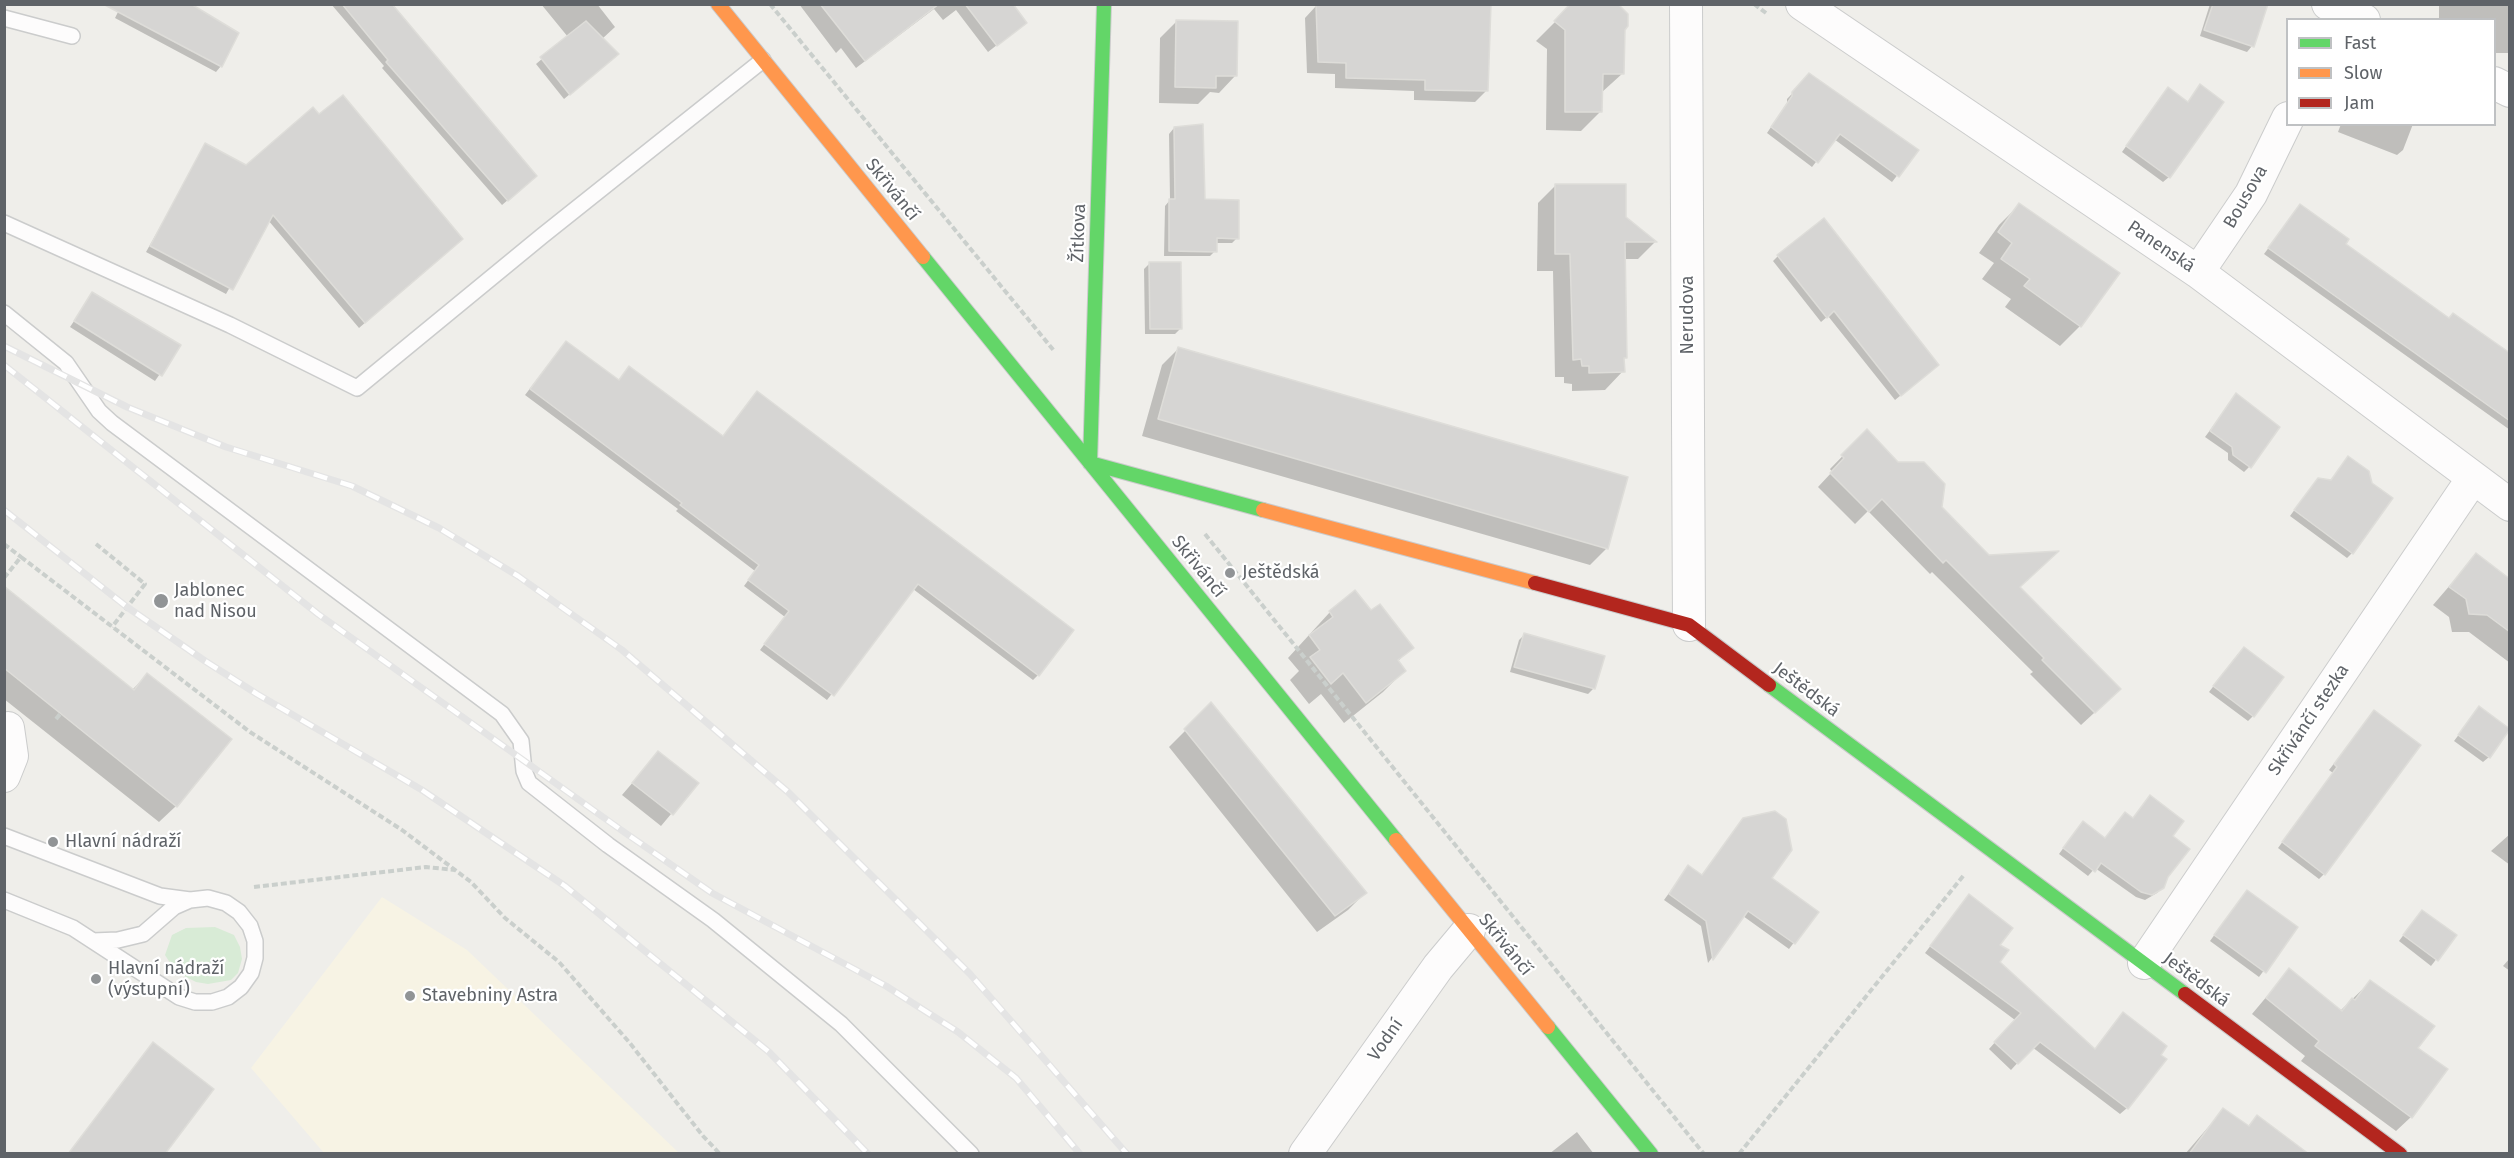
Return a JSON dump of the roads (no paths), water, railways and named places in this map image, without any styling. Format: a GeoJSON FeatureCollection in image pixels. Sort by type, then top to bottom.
{"type":"FeatureCollection","features":[{"type":"Feature","properties":{"kind":"street","name":"Skřivánčí"},"geometry":{"type":"LineString","coordinates":[[718,4],[1650,1154]]}},
{"type":"Feature","properties":{"kind":"street","name":"Žítkova"},"geometry":{"type":"LineString","coordinates":[[1090,463],[1104,4]]}},
{"type":"Feature","properties":{"kind":"street","name":"Nerudova"},"geometry":{"type":"LineString","coordinates":[[1686,4],[1689,625]]}},
{"type":"Feature","properties":{"kind":"street","name":"Panenská"},"geometry":{"type":"LineString","coordinates":[[1802,4],[2198,272],[2510,505]]}},
{"type":"Feature","properties":{"kind":"street"},"geometry":{"type":"LineString","coordinates":[[2327,4],[2359,18]]}},
{"type":"Feature","properties":{"kind":"street"},"geometry":{"type":"LineString","coordinates":[[2496,84],[2510,91]]}},
{"type":"Feature","properties":{"kind":"street","name":"Bousova"},"geometry":{"type":"LineString","coordinates":[[2198,272],[2251,194],[2286,122]]}},
{"type":"Feature","properties":{"kind":"street","name":"Ještědská"},"geometry":{"type":"LineString","coordinates":[[1090,463],[1689,625],[2400,1154]]}},
{"type":"Feature","properties":{"kind":"street","name":"Skřivánčí stezka"},"geometry":{"type":"LineString","coordinates":[[2144,963],[2473,477]]}},
{"type":"Feature","properties":{"kind":"street"},"geometry":{"type":"LineString","coordinates":[[4,776],[12,756],[6,727]]}},
{"type":"Feature","properties":{"kind":"street","name":"Vodní"},"geometry":{"type":"LineString","coordinates":[[1305,1154],[1438,967],[1469,930]]}},
{"type":"Feature","properties":{"kind":"lane"},"geometry":{"type":"LineString","coordinates":[[4,18],[72,36]]}},
{"type":"Feature","properties":{"kind":"lane"},"geometry":{"type":"LineString","coordinates":[[4,223],[230,325],[357,388],[607,183],[763,60]]}},
{"type":"Feature","properties":{"kind":"lane"},"geometry":{"type":"LineString","coordinates":[[4,313],[66,363],[99,411],[112,423],[502,714],[521,741],[524,771],[529,783],[608,845],[713,920],[841,1024],[971,1154]]}},
{"type":"Feature","properties":{"kind":"lane"},"geometry":{"type":"LineString","coordinates":[[4,836],[160,896],[190,900],[208,898],[226,903],[239,912],[250,926],[255,941],[255,958],[250,974],[241,987],[228,997],[212,1002],[179,997],[73,928],[4,900]]}},
{"type":"Feature","properties":{"kind":"lane"},"geometry":{"type":"LineString","coordinates":[[93,941],[118,940],[143,934],[174,908],[190,900]]}},
{"type":"Feature","properties":{"kind":"railway"},"geometry":{"type":"LineString","coordinates":[[4,346],[127,407],[226,447],[352,486],[439,528],[518,576],[622,650],[788,792],[970,974],[1127,1154]]}},
{"type":"Feature","properties":{"kind":"railway"},"geometry":{"type":"LineString","coordinates":[[4,365],[318,614],[624,832],[712,893],[886,986],[958,1032],[1016,1078],[1080,1154]]}},
{"type":"Feature","properties":{"kind":"railway"},"geometry":{"type":"LineString","coordinates":[[4,510],[127,607],[205,661],[422,790],[565,886],[769,1052],[868,1154]]}},
{"type":"Feature","properties":{"kind":"place","name":"Ještědská"},"geometry":{"type":"Point","coordinates":[1230,573]}},
{"type":"Feature","properties":{"kind":"place","name":"Jablonec nad Nisou"},"geometry":{"type":"Point","coordinates":[161,601]}},
{"type":"Feature","properties":{"kind":"place","name":"Hlavní nádraží"},"geometry":{"type":"Point","coordinates":[53,842]}},
{"type":"Feature","properties":{"kind":"place","name":"Hlavní nádraží (výstupní)"},"geometry":{"type":"Point","coordinates":[96,979]}},
{"type":"Feature","properties":{"kind":"place","name":"Stavebniny Astra"},"geometry":{"type":"Point","coordinates":[410,996]}}]}
